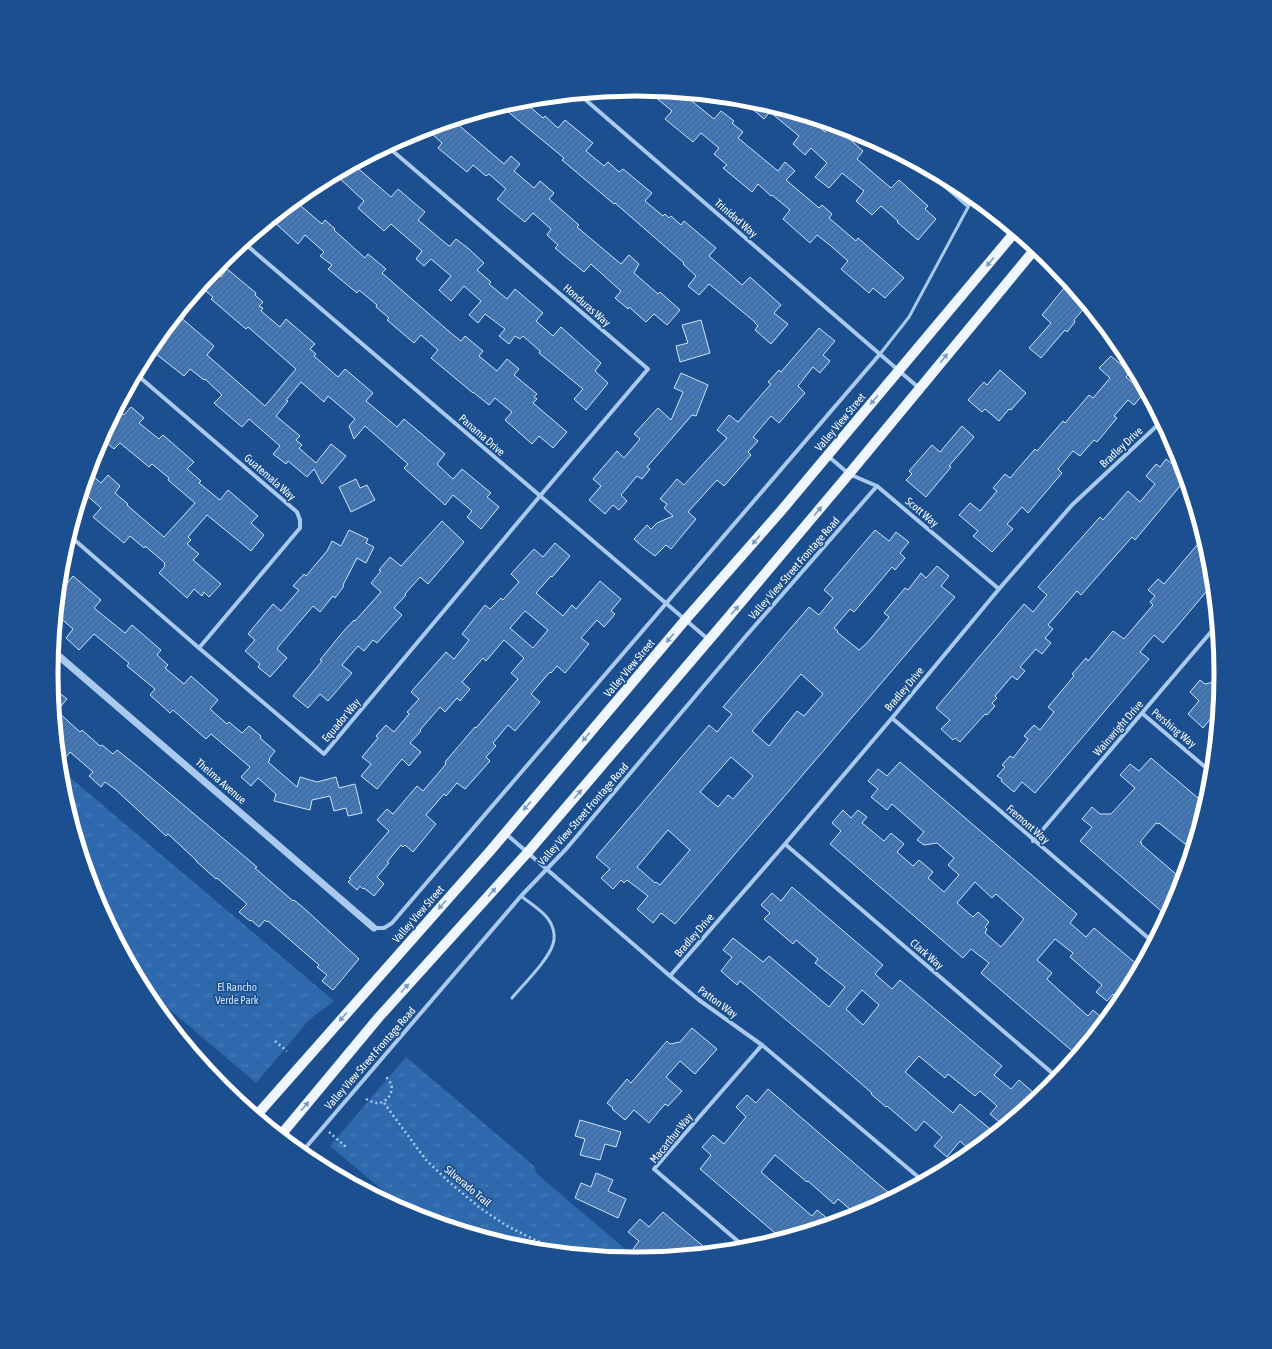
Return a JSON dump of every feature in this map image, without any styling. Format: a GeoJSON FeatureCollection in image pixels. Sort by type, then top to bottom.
{"type":"FeatureCollection","features":[{"type":"Feature","properties":{"kind":"main road","name":"Valley View Street"},"geometry":{"type":"LineString","coordinates":[[259,1112],[504,833],[686,619],[781,511],[1012,236]]}},
{"type":"Feature","properties":{"kind":"main road"},"geometry":{"type":"LineString","coordinates":[[283,1132],[379,1017],[528,852],[709,640],[920,389],[1031,253]]}},
{"type":"Feature","properties":{"kind":"street","name":"Trinidad Way"},"geometry":{"type":"LineString","coordinates":[[585,99],[920,389]]}},
{"type":"Feature","properties":{"kind":"street","name":"Honduras Way"},"geometry":{"type":"LineString","coordinates":[[392,150],[648,369],[540,496]]}},
{"type":"Feature","properties":{"kind":"street"},"geometry":{"type":"LineString","coordinates":[[947,187],[968,206]]}},
{"type":"Feature","properties":{"kind":"street","name":"Panama Drive"},"geometry":{"type":"LineString","coordinates":[[248,246],[709,640]]}},
{"type":"Feature","properties":{"kind":"street"},"geometry":{"type":"LineString","coordinates":[[374,928],[384,928],[392,923],[880,354]]}},
{"type":"Feature","properties":{"kind":"street","name":"Guatemala Way"},"geometry":{"type":"LineString","coordinates":[[140,377],[297,512],[300,520],[300,528],[199,648]]}},
{"type":"Feature","properties":{"kind":"street","name":"Bradley Drive"},"geometry":{"type":"LineString","coordinates":[[670,976],[785,844],[999,589],[1072,505],[1157,426]]}},
{"type":"Feature","properties":{"kind":"street","name":"Scott Way"},"geometry":{"type":"LineString","coordinates":[[828,456],[849,474],[877,486],[999,589]]}},
{"type":"Feature","properties":{"kind":"street","name":"Valley View Street Frontage Road"},"geometry":{"type":"LineString","coordinates":[[305,1148],[521,896],[567,848],[746,636],[877,486]]}},
{"type":"Feature","properties":{"kind":"street","name":"Equador Way"},"geometry":{"type":"LineString","coordinates":[[74,540],[324,754],[540,496]]}},
{"type":"Feature","properties":{"kind":"street","name":"Wainwright Drive"},"geometry":{"type":"LineString","coordinates":[[1033,840],[1143,714],[1212,630]]}},
{"type":"Feature","properties":{"kind":"street","name":"Thelma Avenue"},"geometry":{"type":"LineString","coordinates":[[58,656],[374,928]]}},
{"type":"Feature","properties":{"kind":"street","name":"Pershing Way"},"geometry":{"type":"LineString","coordinates":[[1143,714],[1206,768]]}},
{"type":"Feature","properties":{"kind":"street","name":"Fremont Way"},"geometry":{"type":"LineString","coordinates":[[892,718],[1149,939]]}},
{"type":"Feature","properties":{"kind":"street","name":"Patton Way"},"geometry":{"type":"LineString","coordinates":[[504,833],[528,852],[670,976],[699,1000],[762,1045],[919,1178]]}},
{"type":"Feature","properties":{"kind":"street","name":"Clark Way"},"geometry":{"type":"LineString","coordinates":[[785,844],[1054,1074]]}},
{"type":"Feature","properties":{"kind":"street","name":"Macarthur Way"},"geometry":{"type":"LineString","coordinates":[[740,1243],[654,1170],[762,1045]]}},
{"type":"Feature","properties":{"kind":"lane"},"geometry":{"type":"LineString","coordinates":[[880,354],[909,317],[970,203]]}},
{"type":"Feature","properties":{"kind":"lane"},"geometry":{"type":"LineString","coordinates":[[512,998],[546,957],[553,945],[554,935],[552,925],[545,916],[521,896]]}},
{"type":"Feature","properties":{"kind":"path"},"geometry":{"type":"LineString","coordinates":[[275,1041],[287,1051]]}},
{"type":"Feature","properties":{"kind":"path"},"geometry":{"type":"LineString","coordinates":[[366,1099],[377,1104],[384,1103],[389,1098],[392,1090],[391,1083],[385,1076]]}},
{"type":"Feature","properties":{"kind":"path","name":"Silverado Trail"},"geometry":{"type":"LineString","coordinates":[[384,1103],[426,1160],[448,1181],[480,1208],[507,1226],[549,1246]]}},
{"type":"Feature","properties":{"kind":"path"},"geometry":{"type":"LineString","coordinates":[[323,1127],[346,1147]]}},
{"type":"Feature","properties":{"kind":"green space","name":"El Rancho Verde Park"},"geometry":{"type":"Polygon","coordinates":[[[67,775],[334,1001],[309,1020],[256,1083],[155,996],[135,963],[102,896],[78,824],[67,775]]]}},
{"type":"Feature","properties":{"kind":"green space"},"geometry":{"type":"Polygon","coordinates":[[[406,1057],[534,1166],[537,1174],[629,1252],[561,1248],[486,1233],[450,1222],[393,1199],[330,1146],[406,1057]]]}},
{"type":"Feature","properties":{"kind":"building"},"geometry":{"type":"Polygon","coordinates":[[[655,97],[690,99],[714,119],[721,111],[734,121],[732,123],[743,132],[738,138],[778,171],[785,162],[795,171],[786,180],[819,208],[822,205],[832,214],[829,218],[856,241],[858,238],[904,278],[885,298],[873,288],[869,293],[841,269],[848,261],[831,246],[817,235],[810,243],[783,219],[790,210],[758,184],[752,192],[723,168],[727,165],[714,154],[719,148],[701,133],[693,142],[665,119],[672,111],[655,97]]]}},
{"type":"Feature","properties":{"kind":"building"},"geometry":{"type":"Polygon","coordinates":[[[530,107],[543,118],[545,116],[558,128],[565,120],[593,143],[586,151],[604,166],[608,162],[619,172],[623,169],[652,193],[645,201],[663,216],[665,214],[669,218],[671,216],[681,225],[684,221],[716,248],[709,256],[742,285],[750,277],[781,305],[774,313],[788,324],[771,344],[755,330],[758,326],[755,322],[709,284],[699,295],[688,286],[696,276],[683,264],[684,263],[615,203],[614,204],[562,160],[564,158],[507,111],[530,107]]]}},
{"type":"Feature","properties":{"kind":"building"},"geometry":{"type":"Polygon","coordinates":[[[752,109],[770,112],[764,119],[752,109]]]}},
{"type":"Feature","properties":{"kind":"building"},"geometry":{"type":"Polygon","coordinates":[[[771,113],[818,126],[825,132],[828,129],[846,136],[863,151],[857,159],[891,188],[899,180],[928,206],[925,209],[936,219],[918,240],[881,206],[872,215],[856,201],[864,191],[842,173],[829,188],[815,177],[827,163],[811,148],[805,155],[793,144],[799,136],[771,113]]]}},
{"type":"Feature","properties":{"kind":"building"},"geometry":{"type":"Polygon","coordinates":[[[458,125],[504,164],[511,156],[520,164],[514,171],[534,188],[540,181],[554,193],[549,199],[579,225],[577,227],[621,264],[629,255],[639,264],[634,273],[658,294],[660,292],[680,310],[667,325],[654,314],[646,322],[629,307],[628,309],[615,298],[621,291],[591,264],[584,272],[555,248],[558,245],[547,235],[551,229],[533,213],[525,222],[497,199],[506,189],[489,174],[486,176],[473,165],[467,172],[438,148],[442,143],[432,134],[458,125]]]}},
{"type":"Feature","properties":{"kind":"building"},"geometry":{"type":"Polygon","coordinates":[[[358,168],[391,197],[398,189],[425,212],[418,220],[449,246],[456,239],[484,263],[477,270],[491,282],[489,284],[507,299],[515,289],[543,313],[536,321],[553,336],[561,327],[601,363],[595,371],[608,383],[586,410],[574,399],[583,389],[539,353],[540,351],[523,336],[520,339],[515,336],[509,344],[499,336],[505,329],[485,314],[478,323],[469,315],[481,301],[464,286],[451,301],[439,290],[451,276],[431,259],[424,266],[416,259],[422,251],[391,224],[384,231],[358,208],[364,201],[340,179],[358,168]]]}},
{"type":"Feature","properties":{"kind":"building"},"geometry":{"type":"Polygon","coordinates":[[[300,205],[322,224],[325,220],[365,258],[368,254],[386,269],[382,273],[461,341],[465,336],[483,351],[479,356],[497,371],[507,359],[519,369],[514,375],[537,394],[534,397],[537,399],[533,403],[567,432],[553,448],[539,436],[532,444],[505,420],[512,412],[495,398],[489,405],[431,358],[438,350],[421,335],[414,343],[387,320],[389,318],[376,307],[377,305],[359,290],[357,293],[328,269],[332,265],[320,256],[324,252],[305,235],[298,244],[275,223],[300,205]]]}},
{"type":"Feature","properties":{"kind":"building"},"geometry":{"type":"Polygon","coordinates":[[[227,269],[256,293],[255,295],[263,302],[259,306],[263,308],[261,311],[280,327],[286,319],[315,344],[310,349],[316,354],[314,356],[338,377],[345,369],[373,393],[366,401],[397,427],[404,419],[445,454],[437,464],[453,479],[462,469],[491,493],[487,497],[499,507],[481,529],[467,517],[472,511],[453,495],[445,505],[404,468],[408,464],[365,426],[354,439],[349,426],[355,419],[328,396],[324,402],[301,382],[286,400],[288,401],[276,416],[300,436],[296,440],[302,445],[299,448],[316,463],[331,444],[346,456],[322,484],[314,469],[307,477],[288,461],[286,464],[273,454],[280,446],[249,419],[242,427],[214,403],[222,395],[205,379],[204,380],[190,369],[184,376],[156,354],[181,318],[214,346],[207,355],[265,406],[296,369],[248,327],[246,329],[211,299],[213,297],[204,290],[218,275],[221,277],[227,269]]]}},
{"type":"Feature","properties":{"kind":"building"},"geometry":{"type":"Polygon","coordinates":[[[1065,287],[1084,309],[1074,320],[1075,322],[1067,332],[1065,330],[1041,358],[1029,348],[1051,323],[1042,315],[1065,287]]]}},
{"type":"Feature","properties":{"kind":"building"},"geometry":{"type":"Polygon","coordinates":[[[701,320],[710,353],[680,362],[676,346],[688,343],[682,325],[701,320]]]}},
{"type":"Feature","properties":{"kind":"building"},"geometry":{"type":"Polygon","coordinates":[[[819,328],[835,341],[823,355],[830,361],[820,373],[813,367],[798,386],[805,393],[779,423],[771,416],[753,437],[758,441],[748,452],[751,455],[724,486],[717,480],[688,512],[696,519],[671,549],[666,545],[655,556],[643,547],[634,539],[647,525],[651,529],[657,523],[673,516],[664,508],[667,504],[660,499],[677,479],[684,485],[727,438],[717,430],[729,415],[738,422],[771,384],[768,382],[779,370],[781,372],[819,328]]]}},
{"type":"Feature","properties":{"kind":"building"},"geometry":{"type":"Polygon","coordinates":[[[1111,356],[1127,369],[1129,373],[1126,377],[1138,387],[1142,396],[1134,405],[1128,400],[1114,416],[1117,418],[1097,442],[1094,440],[1080,456],[1073,451],[1058,469],[1062,473],[1028,513],[1022,507],[1007,524],[1013,529],[992,552],[973,536],[978,531],[959,515],[970,503],[980,511],[997,491],[993,488],[1005,474],[1010,478],[1035,449],[1037,451],[1063,421],[1065,423],[1089,395],[1093,398],[1110,378],[1099,368],[1111,356]]]}},
{"type":"Feature","properties":{"kind":"building"},"geometry":{"type":"Polygon","coordinates":[[[1000,370],[1026,393],[999,421],[985,409],[982,412],[968,400],[984,382],[987,385],[1000,370]]]}},
{"type":"Feature","properties":{"kind":"building"},"geometry":{"type":"Polygon","coordinates":[[[681,373],[708,385],[696,416],[692,415],[647,467],[650,469],[642,479],[637,476],[621,495],[627,501],[619,510],[613,505],[605,514],[589,500],[601,486],[593,479],[617,451],[624,458],[640,439],[634,434],[658,408],[671,420],[683,392],[674,388],[681,373]]]}},
{"type":"Feature","properties":{"kind":"building"},"geometry":{"type":"Polygon","coordinates":[[[131,407],[144,418],[139,423],[159,439],[163,435],[194,462],[187,469],[201,481],[199,483],[220,500],[228,490],[258,516],[251,523],[264,535],[251,551],[207,515],[188,537],[191,540],[187,544],[199,554],[193,560],[221,584],[209,597],[204,592],[202,596],[194,589],[187,598],[159,573],[165,566],[165,563],[145,546],[144,548],[130,536],[124,543],[93,517],[101,508],[87,496],[93,477],[101,483],[108,475],[120,486],[115,493],[164,537],[195,503],[152,464],[149,467],[120,443],[114,449],[107,443],[121,413],[124,415],[131,407]]]}},
{"type":"Feature","properties":{"kind":"building"},"geometry":{"type":"Polygon","coordinates":[[[962,426],[974,437],[949,466],[951,467],[926,497],[906,480],[912,474],[909,471],[932,445],[940,452],[962,426]]]}},
{"type":"Feature","properties":{"kind":"building"},"geometry":{"type":"Polygon","coordinates":[[[1166,459],[1175,466],[1181,484],[1135,540],[1132,537],[1081,595],[1077,591],[1048,625],[1053,629],[1045,638],[1051,643],[1042,654],[1036,649],[1020,667],[1025,671],[1017,680],[1012,676],[995,696],[997,698],[992,703],[995,706],[987,715],[985,714],[960,742],[955,738],[953,740],[941,729],[950,720],[936,708],[1024,604],[1033,612],[1047,595],[1038,587],[1100,517],[1103,520],[1128,491],[1140,502],[1155,484],[1146,476],[1156,464],[1160,467],[1166,459]]]}},
{"type":"Feature","properties":{"kind":"building"},"geometry":{"type":"Polygon","coordinates":[[[356,479],[360,488],[367,485],[375,500],[351,512],[339,487],[356,479]]]}},
{"type":"Feature","properties":{"kind":"building"},"geometry":{"type":"Polygon","coordinates":[[[442,521],[464,542],[428,584],[420,577],[405,594],[406,595],[394,608],[402,615],[377,643],[373,640],[364,651],[358,646],[342,665],[352,673],[328,701],[320,694],[308,708],[293,696],[322,661],[320,660],[342,633],[381,592],[371,583],[381,571],[379,570],[390,557],[401,566],[442,521]]]}},
{"type":"Feature","properties":{"kind":"building"},"geometry":{"type":"Polygon","coordinates":[[[349,530],[368,539],[366,543],[374,547],[366,563],[357,558],[343,585],[344,586],[335,598],[333,596],[320,612],[313,606],[279,646],[277,649],[287,658],[270,677],[258,667],[260,664],[245,651],[255,640],[248,634],[273,604],[281,611],[299,590],[293,586],[304,574],[306,576],[327,551],[332,541],[341,546],[349,530]]]}},
{"type":"Feature","properties":{"kind":"building"},"geometry":{"type":"Polygon","coordinates":[[[875,530],[889,541],[896,532],[909,542],[900,553],[905,558],[895,570],[892,567],[854,612],[850,609],[834,628],[838,631],[837,632],[859,650],[867,643],[889,617],[884,613],[905,588],[908,590],[921,573],[926,578],[937,566],[949,576],[941,586],[955,597],[675,924],[661,913],[653,923],[637,909],[648,896],[627,880],[624,883],[621,880],[613,889],[601,878],[610,869],[596,857],[709,725],[717,732],[732,714],[723,707],[809,607],[819,615],[833,598],[824,590],[875,530]],[[801,674],[752,731],[769,746],[797,711],[804,716],[823,694],[801,674]],[[731,757],[700,792],[718,807],[728,795],[733,799],[753,776],[731,757]],[[668,830],[637,867],[655,883],[656,882],[660,885],[690,850],[668,830]]]}},
{"type":"Feature","properties":{"kind":"building"},"geometry":{"type":"Polygon","coordinates":[[[555,543],[570,556],[536,593],[563,616],[572,605],[576,609],[600,581],[621,599],[611,611],[615,614],[604,627],[597,620],[581,638],[589,644],[565,673],[557,666],[531,694],[540,702],[515,731],[508,725],[493,743],[496,746],[486,757],[490,761],[465,789],[457,783],[446,796],[444,794],[426,815],[436,824],[413,852],[405,845],[403,847],[401,845],[377,877],[384,884],[374,896],[360,886],[357,890],[348,882],[351,879],[349,878],[389,831],[377,820],[387,809],[393,814],[417,786],[423,791],[446,764],[445,762],[518,679],[511,673],[524,658],[504,640],[486,661],[483,658],[462,682],[470,689],[460,701],[457,698],[445,712],[440,707],[410,743],[421,752],[409,766],[402,759],[377,789],[361,776],[371,764],[362,757],[378,738],[376,736],[386,725],[394,732],[409,714],[407,712],[419,699],[411,692],[446,652],[454,659],[469,640],[462,634],[485,605],[490,609],[501,598],[503,600],[519,582],[511,574],[534,549],[543,557],[555,543]],[[525,611],[510,628],[533,648],[548,630],[525,611]]]}},
{"type":"Feature","properties":{"kind":"building"},"geometry":{"type":"Polygon","coordinates":[[[1198,543],[1208,590],[1163,643],[1154,635],[1140,652],[1149,659],[1035,793],[1022,782],[1014,792],[1001,781],[1002,779],[997,776],[1005,767],[1002,765],[1010,756],[1013,758],[1028,739],[1024,736],[1034,725],[1040,730],[1054,712],[1048,707],[1074,676],[1072,674],[1086,658],[1088,661],[1113,631],[1124,639],[1153,605],[1150,602],[1155,596],[1148,590],[1158,579],[1164,584],[1198,543]]]}},
{"type":"Feature","properties":{"kind":"building"},"geometry":{"type":"Polygon","coordinates":[[[73,576],[101,600],[94,608],[125,633],[132,625],[161,650],[157,655],[168,665],[165,668],[184,684],[191,676],[218,700],[210,709],[227,724],[229,722],[242,733],[249,726],[261,736],[260,738],[275,751],[268,762],[297,787],[300,777],[317,782],[336,777],[339,788],[355,784],[362,813],[348,816],[346,808],[334,811],[330,796],[312,800],[310,810],[274,801],[276,794],[258,778],[251,786],[241,777],[250,767],[211,734],[206,739],[173,710],[170,713],[150,695],[155,689],[127,666],[129,663],[94,634],[79,650],[66,638],[73,629],[61,618],[66,582],[67,583],[73,576]]]}},
{"type":"Feature","properties":{"kind":"building"},"geometry":{"type":"Polygon","coordinates":[[[1200,680],[1205,684],[1214,682],[1213,716],[1203,728],[1188,714],[1199,701],[1190,692],[1200,680]]]}},
{"type":"Feature","properties":{"kind":"building"},"geometry":{"type":"Polygon","coordinates":[[[58,692],[67,699],[59,709],[58,692]]]}},
{"type":"Feature","properties":{"kind":"building"},"geometry":{"type":"Polygon","coordinates":[[[59,713],[80,732],[82,730],[100,746],[102,745],[113,754],[117,750],[142,770],[257,867],[255,868],[293,901],[294,900],[306,910],[359,959],[333,990],[322,981],[327,975],[317,967],[319,965],[268,921],[267,922],[265,920],[259,927],[239,912],[247,904],[217,878],[216,879],[168,834],[166,836],[116,790],[105,782],[101,787],[89,776],[93,772],[70,752],[66,757],[64,755],[63,750],[59,713]]]}},
{"type":"Feature","properties":{"kind":"building"},"geometry":{"type":"Polygon","coordinates":[[[1151,758],[1200,800],[1189,839],[1185,844],[1159,823],[1156,823],[1140,842],[1177,875],[1174,879],[1176,880],[1162,912],[1080,841],[1092,827],[1082,819],[1092,807],[1100,814],[1111,814],[1135,788],[1120,775],[1130,764],[1139,771],[1151,758]]]}},
{"type":"Feature","properties":{"kind":"building"},"geometry":{"type":"Polygon","coordinates":[[[900,762],[1077,914],[1070,923],[1086,937],[1094,928],[1137,964],[1116,997],[1113,994],[1107,1001],[1096,992],[1102,985],[1070,957],[1073,953],[1055,939],[1037,960],[1052,973],[1047,979],[1061,992],[1088,1016],[1093,1010],[1101,1017],[1074,1052],[981,973],[989,963],[971,949],[963,958],[830,844],[841,831],[832,823],[843,810],[851,818],[858,810],[867,817],[862,823],[884,841],[891,833],[904,844],[897,852],[913,866],[919,860],[933,872],[928,878],[944,892],[959,875],[948,865],[954,858],[937,843],[924,845],[917,840],[924,832],[892,804],[887,810],[871,797],[878,789],[868,781],[878,769],[887,776],[900,762]],[[975,882],[957,903],[973,917],[978,912],[989,922],[985,927],[987,929],[985,933],[1001,947],[1024,919],[996,894],[992,898],[975,882]]]}},
{"type":"Feature","properties":{"kind":"building"},"geometry":{"type":"Polygon","coordinates":[[[792,887],[883,965],[875,974],[892,989],[900,980],[1002,1066],[994,1075],[1011,1089],[1019,1080],[1034,1093],[1000,1123],[990,1114],[997,1106],[980,1091],[975,1096],[948,1074],[945,1078],[919,1056],[905,1072],[953,1113],[960,1104],[990,1129],[986,1135],[967,1148],[960,1141],[947,1157],[934,1146],[942,1137],[924,1121],[916,1131],[740,981],[737,985],[721,971],[732,957],[723,950],[733,938],[763,962],[769,956],[829,1007],[845,987],[815,963],[818,959],[796,940],[793,944],[764,919],[770,913],[761,905],[772,893],[781,901],[792,887]],[[862,990],[846,1009],[863,1025],[879,1005],[862,990]]]}},
{"type":"Feature","properties":{"kind":"building"},"geometry":{"type":"Polygon","coordinates":[[[692,1028],[717,1049],[695,1074],[680,1061],[666,1077],[682,1091],[668,1106],[665,1104],[649,1123],[634,1110],[625,1120],[612,1109],[613,1108],[607,1103],[627,1079],[631,1083],[667,1041],[670,1044],[680,1042],[692,1028]]]}},
{"type":"Feature","properties":{"kind":"building"},"geometry":{"type":"Polygon","coordinates":[[[768,1089],[890,1194],[852,1211],[838,1199],[834,1204],[775,1155],[761,1172],[812,1216],[817,1210],[827,1218],[822,1222],[777,1235],[700,1169],[711,1155],[702,1147],[713,1135],[724,1144],[746,1117],[736,1107],[747,1095],[756,1103],[768,1089]]]}},
{"type":"Feature","properties":{"kind":"building"},"geometry":{"type":"Polygon","coordinates":[[[580,1120],[621,1132],[616,1147],[605,1144],[600,1160],[580,1155],[585,1139],[575,1136],[580,1120]]]}},
{"type":"Feature","properties":{"kind":"building"},"geometry":{"type":"Polygon","coordinates":[[[596,1173],[613,1180],[608,1191],[626,1199],[618,1218],[575,1198],[581,1183],[591,1187],[596,1173]]]}},
{"type":"Feature","properties":{"kind":"building"},"geometry":{"type":"Polygon","coordinates":[[[663,1212],[706,1248],[636,1252],[633,1249],[639,1241],[628,1232],[640,1219],[649,1227],[663,1212]]]}}]}
